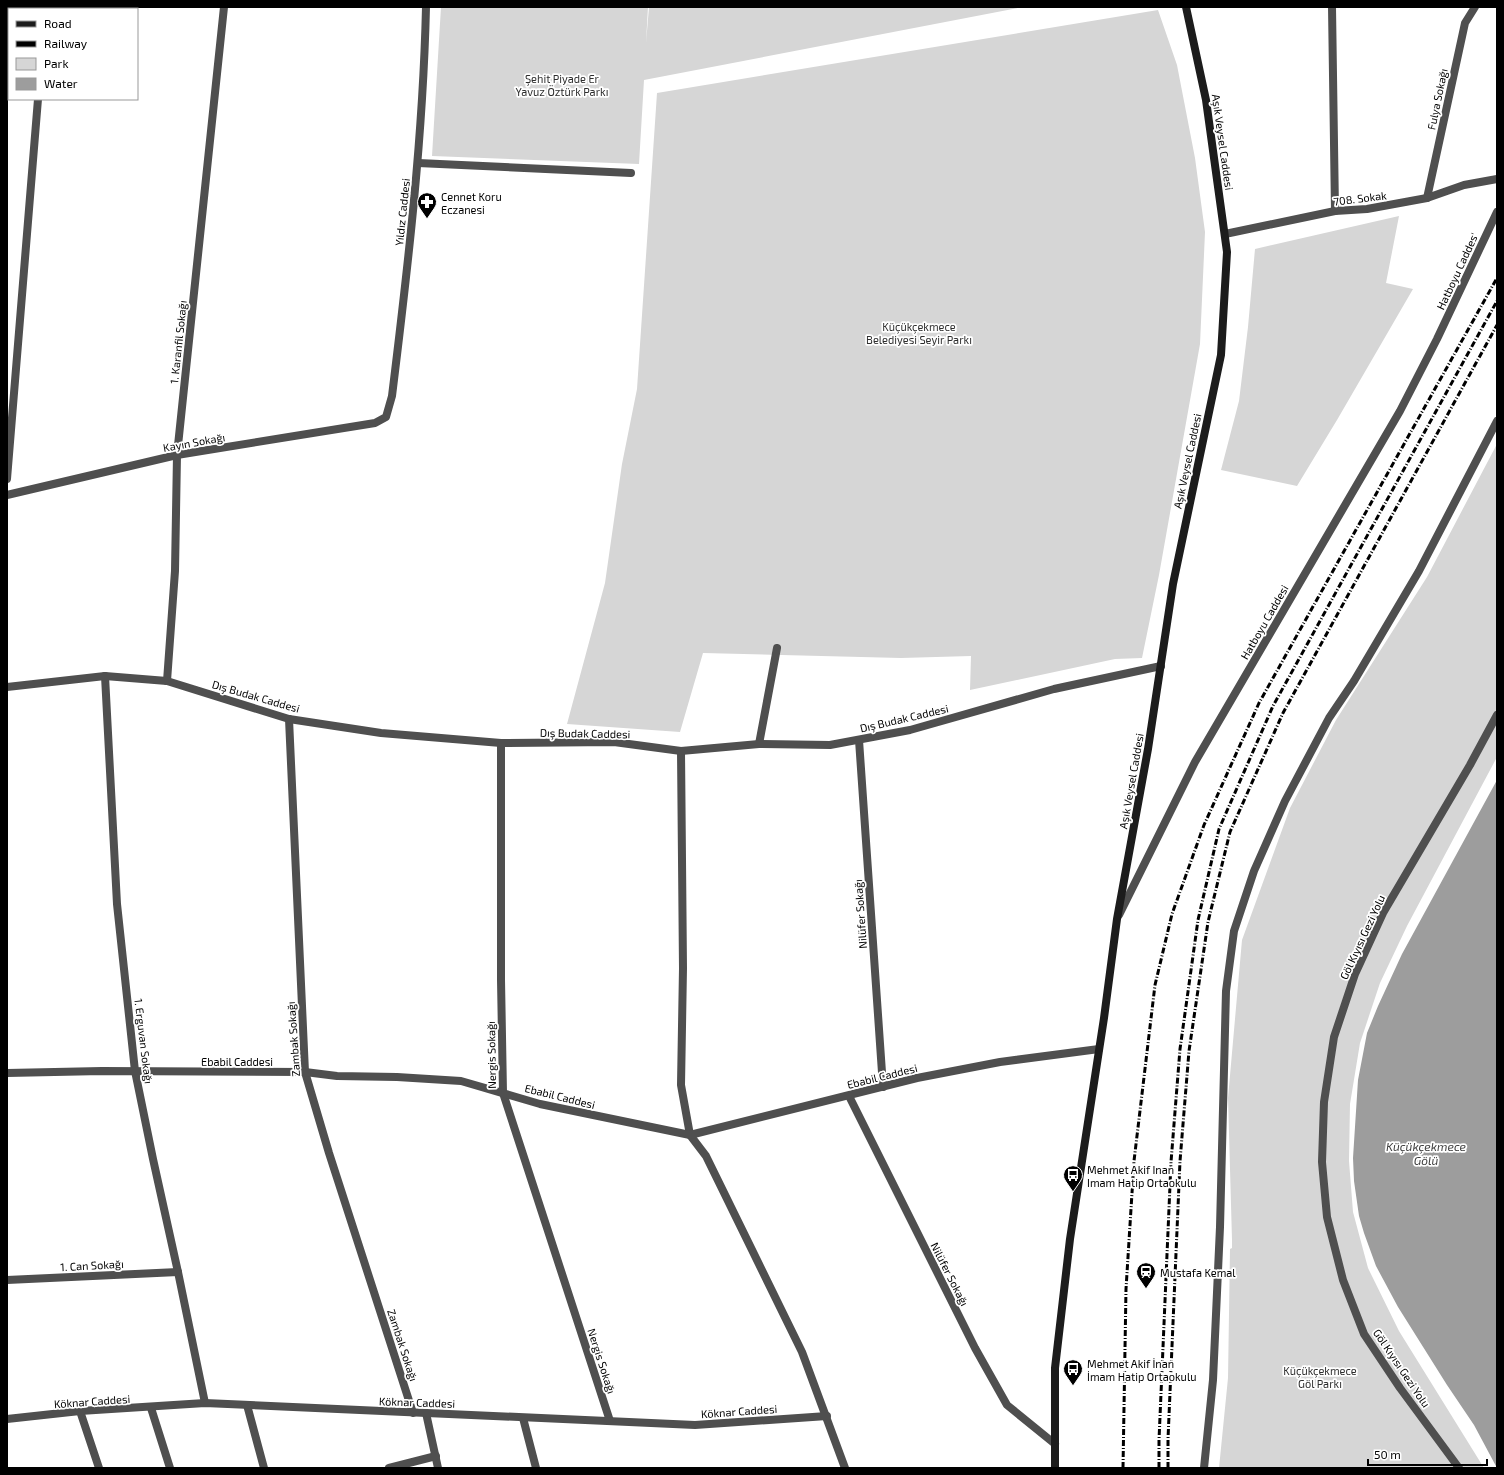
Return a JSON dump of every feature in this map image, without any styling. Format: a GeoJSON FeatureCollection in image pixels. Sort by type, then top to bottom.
{"type":"FeatureCollection","features":[{"type":"Feature","properties":{"kind":"main road","name":"Aşık Veysel Caddesi"},"geometry":{"type":"LineString","coordinates":[[1055,1468],[1055,1368],[1070,1239],[1117,919],[1148,748],[1174,584],[1221,355],[1227,252],[1206,100],[1186,7]]}},
{"type":"Feature","properties":{"kind":"street","name":"1. Karanfil Sokağı"},"geometry":{"type":"LineString","coordinates":[[167,681],[174,571],[177,456],[224,7]]}},
{"type":"Feature","properties":{"kind":"street","name":"Yıldız Caddesi"},"geometry":{"type":"LineString","coordinates":[[386,417],[393,388],[418,163],[424,75],[426,7]]}},
{"type":"Feature","properties":{"kind":"street"},"geometry":{"type":"LineString","coordinates":[[1332,7],[1335,211]]}},
{"type":"Feature","properties":{"kind":"street","name":"Fulya Sokağı"},"geometry":{"type":"LineString","coordinates":[[1427,198],[1465,23],[1475,7]]}},
{"type":"Feature","properties":{"kind":"street"},"geometry":{"type":"LineString","coordinates":[[7,479],[38,100]]}},
{"type":"Feature","properties":{"kind":"street"},"geometry":{"type":"LineString","coordinates":[[418,163],[631,173]]}},
{"type":"Feature","properties":{"kind":"street","name":"708. Sokak"},"geometry":{"type":"LineString","coordinates":[[1225,234],[1335,211],[1367,209],[1427,198],[1464,185],[1497,179]]}},
{"type":"Feature","properties":{"kind":"street","name":"Hatboyu Caddes'"},"geometry":{"type":"LineString","coordinates":[[1437,339],[1497,212]]}},
{"type":"Feature","properties":{"kind":"street","name":"Hatboyu Caddesi"},"geometry":{"type":"LineString","coordinates":[[1117,919],[1195,762],[1400,411],[1437,339]]}},
{"type":"Feature","properties":{"kind":"street","name":"Kayın Sokağı"},"geometry":{"type":"LineString","coordinates":[[7,495],[177,456],[375,424],[386,417]]}},
{"type":"Feature","properties":{"kind":"street"},"geometry":{"type":"LineString","coordinates":[[1204,1468],[1213,1380],[1220,1227],[1226,991],[1234,931],[1254,870],[1288,794],[1328,718],[1354,681],[1419,571],[1497,421]]}},
{"type":"Feature","properties":{"kind":"street"},"geometry":{"type":"LineString","coordinates":[[759,744],[777,648]]}},
{"type":"Feature","properties":{"kind":"street","name":"Dış Budak Caddesi"},"geometry":{"type":"LineString","coordinates":[[7,687],[105,676],[167,681],[289,719],[381,733],[501,743],[614,742],[681,751],[759,744],[830,745],[859,740],[910,730],[1054,689],[1161,666]]}},
{"type":"Feature","properties":{"kind":"street","name":"1. Erguvan Sokağı"},"geometry":{"type":"LineString","coordinates":[[105,676],[118,904],[135,1071],[205,1404]]}},
{"type":"Feature","properties":{"kind":"street","name":"Göl Kıyısı Gezi Yolu"},"geometry":{"type":"LineString","coordinates":[[1459,1468],[1400,1388],[1364,1334],[1342,1280],[1327,1217],[1322,1162],[1324,1102],[1334,1037],[1355,974],[1384,913],[1470,765],[1497,715]]}},
{"type":"Feature","properties":{"kind":"street","name":"Zambak Sokağı"},"geometry":{"type":"LineString","coordinates":[[289,719],[305,1072],[329,1154],[414,1413]]}},
{"type":"Feature","properties":{"kind":"street","name":"Nilüfer Sokağı"},"geometry":{"type":"LineString","coordinates":[[859,740],[883,1087]]}},
{"type":"Feature","properties":{"kind":"street","name":"Nergis Sokağı"},"geometry":{"type":"LineString","coordinates":[[501,743],[501,980],[503,1092],[610,1421]]}},
{"type":"Feature","properties":{"kind":"street"},"geometry":{"type":"LineString","coordinates":[[681,751],[683,968],[681,1085],[690,1135],[706,1156],[802,1352],[846,1468]]}},
{"type":"Feature","properties":{"kind":"street","name":"Ebabil Caddesi"},"geometry":{"type":"LineString","coordinates":[[7,1073],[135,1071],[305,1072],[337,1076],[397,1077],[461,1081],[540,1104],[690,1135],[917,1078],[1000,1062],[1099,1049]]}},
{"type":"Feature","properties":{"kind":"street","name":"Nilüfer Sokağı"},"geometry":{"type":"LineString","coordinates":[[849,1096],[975,1348],[1007,1405],[1055,1444]]}},
{"type":"Feature","properties":{"kind":"street","name":"1. Can Sokağı"},"geometry":{"type":"LineString","coordinates":[[7,1280],[178,1272]]}},
{"type":"Feature","properties":{"kind":"street","name":"Köknar Caddesi"},"geometry":{"type":"LineString","coordinates":[[7,1419],[80,1411],[205,1404],[696,1425],[826,1416]]}},
{"type":"Feature","properties":{"kind":"street"},"geometry":{"type":"LineString","coordinates":[[247,1405],[264,1468]]}},
{"type":"Feature","properties":{"kind":"street"},"geometry":{"type":"LineString","coordinates":[[151,1408],[170,1468]]}},
{"type":"Feature","properties":{"kind":"street"},"geometry":{"type":"LineString","coordinates":[[80,1411],[99,1468]]}},
{"type":"Feature","properties":{"kind":"street"},"geometry":{"type":"LineString","coordinates":[[426,1413],[438,1468]]}},
{"type":"Feature","properties":{"kind":"street"},"geometry":{"type":"LineString","coordinates":[[523,1418],[536,1468]]}},
{"type":"Feature","properties":{"kind":"street"},"geometry":{"type":"LineString","coordinates":[[389,1468],[436,1456]]}},
{"type":"Feature","properties":{"kind":"green space","name":"Şehit Piyade Er Yavuz Öztürk Parkı"},"geometry":{"type":"Polygon","coordinates":[[[441,7],[648,7],[646,43],[649,7],[1023,7],[644,80],[639,164],[432,156],[441,7]]]}},
{"type":"Feature","properties":{"kind":"green space","name":"Küçükçekmece Belediyesi Seyir Parkı"},"geometry":{"type":"Polygon","coordinates":[[[1158,10],[1177,65],[1195,158],[1205,232],[1200,344],[1159,575],[1142,658],[1115,659],[970,690],[971,656],[901,658],[703,653],[680,732],[567,724],[605,583],[622,464],[637,389],[657,93],[1158,10]]]}},
{"type":"Feature","properties":{"kind":"green space"},"geometry":{"type":"Polygon","coordinates":[[[1399,216],[1386,283],[1413,289],[1297,486],[1221,470],[1239,401],[1248,327],[1255,249],[1399,216]]]}},
{"type":"Feature","properties":{"kind":"green space","name":"Küçükçekmece Göl Parkı"},"geometry":{"type":"Polygon","coordinates":[[[1497,444],[1497,757],[1407,926],[1380,983],[1360,1043],[1350,1104],[1349,1161],[1353,1212],[1368,1268],[1399,1331],[1484,1468],[1219,1468],[1228,1378],[1230,1249],[1232,1248],[1228,1098],[1242,940],[1290,808],[1336,720],[1427,577],[1497,444]]]}},
{"type":"Feature","properties":{"kind":"water","name":"Küçükçekmece Gölü"},"geometry":{"type":"Polygon","coordinates":[[[1497,780],[1497,1468],[1474,1425],[1398,1307],[1376,1266],[1359,1216],[1354,1181],[1353,1158],[1358,1080],[1367,1033],[1402,954],[1497,780]]]}},
{"type":"Feature","properties":{"kind":"railway"},"geometry":{"type":"LineString","coordinates":[[1123,1468],[1126,1289],[1134,1161],[1155,985],[1172,914],[1204,825],[1259,703],[1497,278]]}},
{"type":"Feature","properties":{"kind":"railway"},"geometry":{"type":"LineString","coordinates":[[1159,1468],[1171,1162],[1180,1049],[1198,920],[1219,829],[1273,706],[1497,301]]}},
{"type":"Feature","properties":{"kind":"railway"},"geometry":{"type":"LineString","coordinates":[[1168,1468],[1180,1161],[1189,1051],[1208,922],[1230,832],[1283,713],[1497,325]]}},
{"type":"Feature","properties":{"kind":"place","name":"Cennet Koru Eczanesi"},"geometry":{"type":"Point","coordinates":[427,219]}},
{"type":"Feature","properties":{"kind":"place","name":"Mehmet Akif Inan Imam Hatip Ortaokulu"},"geometry":{"type":"Point","coordinates":[1073,1192]}},
{"type":"Feature","properties":{"kind":"place","name":"Mustafa Kemal"},"geometry":{"type":"Point","coordinates":[1146,1289]}},
{"type":"Feature","properties":{"kind":"place","name":"Mehmet Akif İnan İmam Hatip Ortaokulu"},"geometry":{"type":"Point","coordinates":[1073,1386]}}]}
